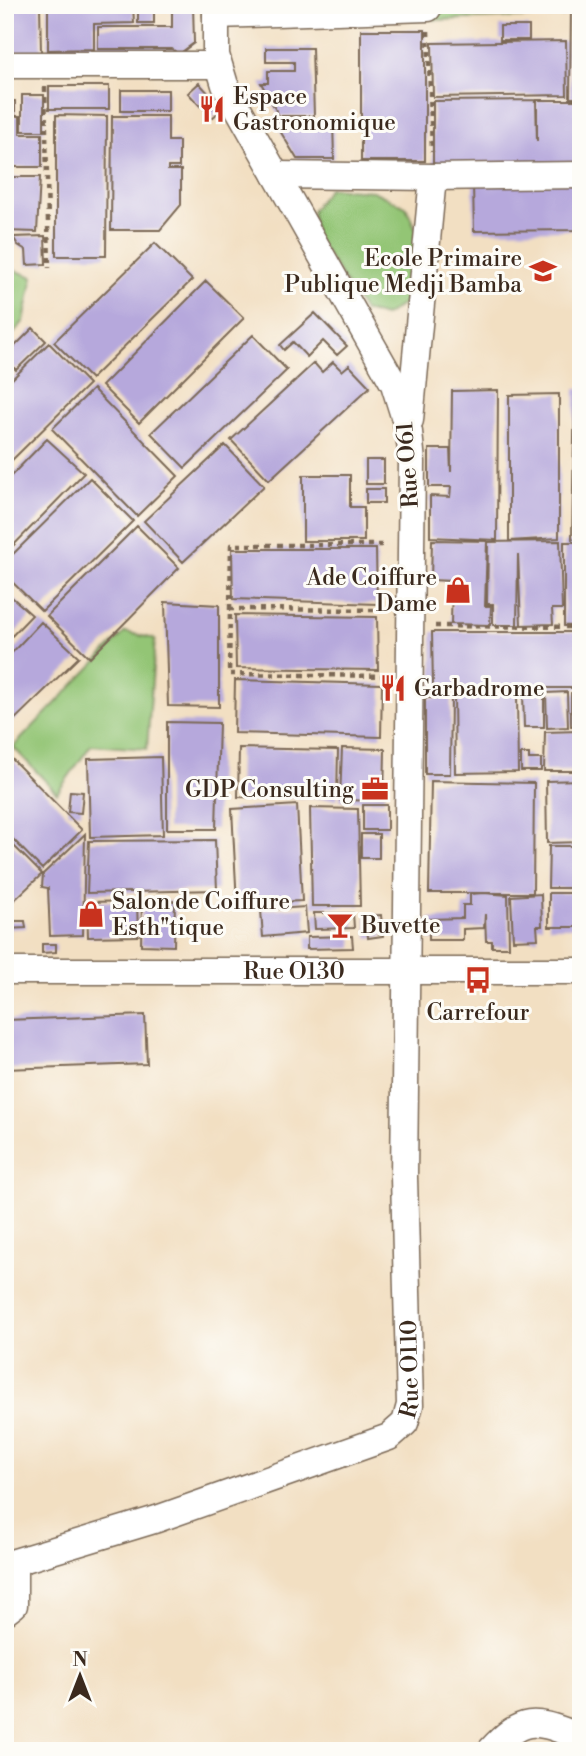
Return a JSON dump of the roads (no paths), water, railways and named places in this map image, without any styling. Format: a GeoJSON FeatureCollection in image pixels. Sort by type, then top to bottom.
{"type":"FeatureCollection","features":[{"type":"Feature","properties":{"kind":"street"},"geometry":{"type":"LineString","coordinates":[[216,10],[428,8]]}},
{"type":"Feature","properties":{"kind":"street","name":"Rue O61"},"geometry":{"type":"LineString","coordinates":[[216,10],[218,65],[225,85],[394,384],[409,432],[412,462],[407,972]]}},
{"type":"Feature","properties":{"kind":"street"},"geometry":{"type":"LineString","coordinates":[[5,65],[218,65]]}},
{"type":"Feature","properties":{"kind":"street"},"geometry":{"type":"LineString","coordinates":[[276,175],[581,175]]}},
{"type":"Feature","properties":{"kind":"street"},"geometry":{"type":"LineString","coordinates":[[409,432],[433,177]]}},
{"type":"Feature","properties":{"kind":"street","name":"Rue O130"},"geometry":{"type":"LineString","coordinates":[[5,971],[581,971]]}},
{"type":"Feature","properties":{"kind":"street","name":"Rue O110"},"geometry":{"type":"LineString","coordinates":[[10,1564],[158,1519],[351,1451],[389,1437],[405,1423],[410,1405],[404,1177],[407,972]]}},
{"type":"Feature","properties":{"kind":"street"},"geometry":{"type":"LineString","coordinates":[[5,1612],[14,1605],[10,1564]]}},
{"type":"Feature","properties":{"kind":"street"},"geometry":{"type":"LineString","coordinates":[[490,1751],[507,1732],[524,1724],[540,1722],[581,1737]]}},
{"type":"Feature","properties":{"kind":"place","name":"Espace Gastronomique"},"geometry":{"type":"Point","coordinates":[212,109]}},
{"type":"Feature","properties":{"kind":"place","name":"Ecole Primaire Publique Medji Bamba"},"geometry":{"type":"Point","coordinates":[543,271]}},
{"type":"Feature","properties":{"kind":"place","name":"Ade Coiffure Dame"},"geometry":{"type":"Point","coordinates":[458,590]}},
{"type":"Feature","properties":{"kind":"place","name":"Garbadrome"},"geometry":{"type":"Point","coordinates":[393,688]}},
{"type":"Feature","properties":{"kind":"place","name":"GDP Consulting"},"geometry":{"type":"Point","coordinates":[375,789]}},
{"type":"Feature","properties":{"kind":"place","name":"Salon de Coiffure Esth\"tique"},"geometry":{"type":"Point","coordinates":[91,914]}},
{"type":"Feature","properties":{"kind":"place","name":"Buvette"},"geometry":{"type":"Point","coordinates":[340,925]}},
{"type":"Feature","properties":{"kind":"place","name":"Carrefour"},"geometry":{"type":"Point","coordinates":[478,980]}}]}
